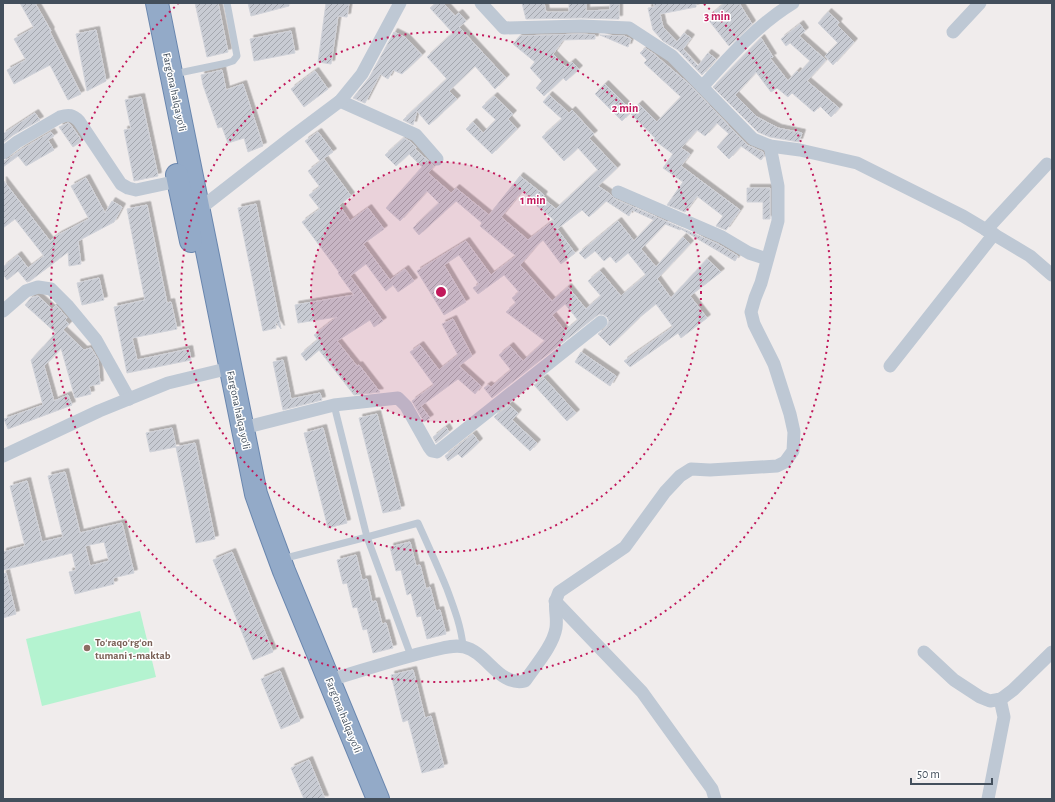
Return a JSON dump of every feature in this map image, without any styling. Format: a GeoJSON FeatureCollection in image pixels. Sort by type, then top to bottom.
{"type":"FeatureCollection","features":[{"type":"Feature","properties":{"kind":"highway","name":"Farg‘ona halqa yo‘li"},"geometry":{"type":"LineString","coordinates":[[141,3],[178,181],[224,370],[243,428],[256,494],[266,525],[378,799]]}},
{"type":"Feature","properties":{"kind":"highway","name":"Farg‘ona halqa yo‘li"},"geometry":{"type":"LineString","coordinates":[[157,3],[199,206],[243,490],[253,526],[268,566],[363,799]]}},
{"type":"Feature","properties":{"kind":"street"},"geometry":{"type":"LineString","coordinates":[[199,206],[206,204],[340,101],[362,74],[400,3]]}},
{"type":"Feature","properties":{"kind":"street"},"geometry":{"type":"LineString","coordinates":[[481,3],[504,28],[581,26],[629,28],[672,56],[753,139],[770,146],[800,150],[857,163],[963,216],[1030,256],[1052,274]]}},
{"type":"Feature","properties":{"kind":"street"},"geometry":{"type":"LineString","coordinates":[[702,87],[745,40],[776,14],[793,3]]}},
{"type":"Feature","properties":{"kind":"street"},"geometry":{"type":"LineString","coordinates":[[954,32],[980,3]]}},
{"type":"Feature","properties":{"kind":"street"},"geometry":{"type":"LineString","coordinates":[[340,101],[416,135],[437,159]]}},
{"type":"Feature","properties":{"kind":"street"},"geometry":{"type":"LineString","coordinates":[[3,153],[17,142],[60,117],[68,114],[74,116],[79,121],[120,184],[136,190],[178,181]]}},
{"type":"Feature","properties":{"kind":"street"},"geometry":{"type":"LineString","coordinates":[[330,680],[411,656],[445,648],[463,646],[474,650],[494,669],[511,681],[518,683],[525,681],[553,640],[556,627],[555,601],[559,592],[625,547],[665,492],[680,476],[691,469],[710,470],[776,466],[786,462],[793,451],[794,432],[790,414],[774,364],[754,324],[751,312],[761,283],[778,221],[778,186],[770,146]]}},
{"type":"Feature","properties":{"kind":"street"},"geometry":{"type":"LineString","coordinates":[[890,366],[990,232],[1047,164]]}},
{"type":"Feature","properties":{"kind":"street"},"geometry":{"type":"LineString","coordinates":[[618,192],[722,237],[749,253],[767,259]]}},
{"type":"Feature","properties":{"kind":"street"},"geometry":{"type":"LineString","coordinates":[[3,311],[26,291],[38,287],[51,289],[67,305],[96,340],[129,399]]}},
{"type":"Feature","properties":{"kind":"street"},"geometry":{"type":"LineString","coordinates":[[243,428],[334,405],[398,398],[406,406],[428,448],[437,452],[601,322]]}},
{"type":"Feature","properties":{"kind":"street"},"geometry":{"type":"LineString","coordinates":[[3,456],[99,411],[168,383],[224,370]]}},
{"type":"Feature","properties":{"kind":"street"},"geometry":{"type":"LineString","coordinates":[[555,601],[642,692],[712,789],[715,799]]}},
{"type":"Feature","properties":{"kind":"street"},"geometry":{"type":"LineString","coordinates":[[924,652],[954,680],[980,697],[990,701],[1000,699],[1013,690],[1052,652]]}},
{"type":"Feature","properties":{"kind":"street"},"geometry":{"type":"LineString","coordinates":[[988,799],[1004,717],[1000,699]]}},
{"type":"Feature","properties":{"kind":"lane"},"geometry":{"type":"LineString","coordinates":[[171,75],[227,63],[233,61],[237,56],[228,3]]}},
{"type":"Feature","properties":{"kind":"lane"},"geometry":{"type":"LineString","coordinates":[[334,405],[367,537],[411,656]]}},
{"type":"Feature","properties":{"kind":"lane"},"geometry":{"type":"LineString","coordinates":[[280,559],[418,523],[437,563],[459,619],[463,646]]}},
{"type":"Feature","properties":{"kind":"green space"},"geometry":{"type":"Polygon","coordinates":[[[140,611],[156,677],[42,706],[26,639],[140,611]]]}},
{"type":"Feature","properties":{"kind":"building"},"geometry":{"type":"Polygon","coordinates":[[[20,3],[35,3],[51,31],[50,32],[81,94],[68,100],[50,65],[14,84],[7,70],[26,60],[14,39],[34,28],[20,3]]]}},
{"type":"Feature","properties":{"kind":"building"},"geometry":{"type":"Polygon","coordinates":[[[195,3],[218,3],[228,52],[207,57],[195,3]]]}},
{"type":"Feature","properties":{"kind":"building"},"geometry":{"type":"Polygon","coordinates":[[[248,3],[289,3],[289,6],[251,16],[248,3]]]}},
{"type":"Feature","properties":{"kind":"building"},"geometry":{"type":"Polygon","coordinates":[[[326,3],[349,3],[347,17],[338,16],[331,64],[318,62],[326,3]]]}},
{"type":"Feature","properties":{"kind":"building"},"geometry":{"type":"Polygon","coordinates":[[[436,3],[443,3],[455,16],[459,13],[466,21],[459,27],[506,78],[495,89],[475,66],[449,91],[457,99],[429,125],[417,111],[413,125],[403,120],[447,79],[427,57],[453,33],[430,8],[436,3]]]}},
{"type":"Feature","properties":{"kind":"building"},"geometry":{"type":"Polygon","coordinates":[[[522,3],[544,3],[546,12],[569,12],[569,3],[586,3],[586,11],[610,10],[610,4],[619,4],[619,19],[526,19],[522,3]]]}},
{"type":"Feature","properties":{"kind":"building"},"geometry":{"type":"Polygon","coordinates":[[[653,3],[696,3],[696,7],[660,14],[663,27],[677,42],[684,33],[691,38],[683,49],[698,66],[708,53],[716,59],[702,75],[678,50],[663,41],[653,30],[648,8],[655,7],[653,3]]]}},
{"type":"Feature","properties":{"kind":"building"},"geometry":{"type":"Polygon","coordinates":[[[725,3],[739,3],[752,24],[729,46],[707,18],[725,3]]]}},
{"type":"Feature","properties":{"kind":"building"},"geometry":{"type":"Polygon","coordinates":[[[828,12],[839,22],[837,25],[854,42],[833,65],[825,56],[838,43],[818,23],[828,12]]]}},
{"type":"Feature","properties":{"kind":"building"},"geometry":{"type":"Polygon","coordinates":[[[800,24],[805,31],[799,36],[826,60],[807,81],[839,108],[831,117],[820,106],[814,112],[792,93],[788,97],[777,88],[771,92],[756,72],[735,95],[757,117],[778,128],[802,133],[799,142],[770,137],[758,132],[713,87],[761,38],[773,57],[770,58],[788,81],[797,71],[799,73],[810,61],[790,43],[786,46],[781,39],[800,24]]]}},
{"type":"Feature","properties":{"kind":"building"},"geometry":{"type":"Polygon","coordinates":[[[96,30],[106,81],[87,91],[76,34],[96,30]]]}},
{"type":"Feature","properties":{"kind":"building"},"geometry":{"type":"Polygon","coordinates":[[[291,31],[295,53],[254,61],[250,39],[291,31]]]}},
{"type":"Feature","properties":{"kind":"building"},"geometry":{"type":"Polygon","coordinates":[[[394,32],[406,38],[422,55],[402,74],[393,70],[388,79],[380,74],[365,103],[353,98],[369,78],[394,32]]]}},
{"type":"Feature","properties":{"kind":"building"},"geometry":{"type":"Polygon","coordinates":[[[595,35],[595,39],[563,40],[553,54],[566,67],[572,62],[579,69],[566,81],[563,78],[544,96],[536,88],[542,81],[530,68],[535,62],[513,44],[520,36],[595,35]]]}},
{"type":"Feature","properties":{"kind":"building"},"geometry":{"type":"Polygon","coordinates":[[[600,35],[624,36],[631,39],[628,47],[600,35]]]}},
{"type":"Feature","properties":{"kind":"building"},"geometry":{"type":"Polygon","coordinates":[[[645,48],[690,85],[747,145],[763,152],[764,156],[761,160],[741,146],[729,159],[717,147],[729,134],[717,123],[705,136],[697,130],[681,148],[690,154],[681,166],[740,210],[726,230],[716,226],[723,216],[697,196],[685,212],[667,205],[683,182],[663,168],[673,154],[654,140],[655,138],[630,113],[622,121],[595,94],[605,84],[632,111],[639,104],[657,122],[681,97],[644,63],[647,60],[640,53],[645,48]]]}},
{"type":"Feature","properties":{"kind":"building"},"geometry":{"type":"Polygon","coordinates":[[[222,70],[226,90],[243,84],[263,146],[248,152],[244,138],[228,143],[222,127],[218,128],[201,75],[222,70]]]}},
{"type":"Feature","properties":{"kind":"building"},"geometry":{"type":"Polygon","coordinates":[[[315,71],[328,89],[304,107],[291,89],[315,71]]]}},
{"type":"Feature","properties":{"kind":"building"},"geometry":{"type":"Polygon","coordinates":[[[549,95],[569,113],[572,110],[594,134],[589,138],[617,168],[598,186],[615,199],[718,244],[738,256],[735,261],[681,229],[680,230],[665,224],[641,249],[656,267],[683,237],[690,244],[657,279],[671,298],[707,259],[721,272],[690,296],[707,318],[681,338],[678,333],[630,367],[624,361],[673,327],[656,304],[610,346],[598,334],[606,328],[609,321],[607,317],[599,314],[492,398],[484,388],[488,385],[491,387],[511,370],[499,355],[510,346],[523,361],[545,341],[506,312],[516,303],[512,298],[519,292],[504,275],[478,294],[473,288],[479,284],[459,255],[444,265],[466,302],[444,315],[417,271],[466,241],[491,275],[516,256],[480,226],[482,223],[456,201],[419,235],[413,228],[439,203],[427,191],[400,221],[386,208],[422,167],[409,154],[396,166],[385,155],[404,138],[411,142],[416,147],[415,149],[434,166],[428,173],[451,193],[456,188],[489,215],[520,176],[544,195],[542,198],[556,209],[598,170],[578,148],[564,161],[542,137],[562,119],[543,102],[549,95]],[[522,191],[501,217],[528,240],[554,220],[536,205],[542,198],[537,203],[522,191]],[[606,201],[589,217],[582,210],[557,229],[575,253],[561,264],[543,240],[520,265],[552,301],[568,287],[586,309],[601,296],[588,281],[600,271],[621,296],[646,275],[628,253],[616,263],[610,256],[604,261],[595,251],[585,259],[579,253],[618,221],[634,241],[654,220],[632,210],[629,216],[606,201]],[[565,304],[552,315],[565,331],[578,320],[565,304]]]}},
{"type":"Feature","properties":{"kind":"building"},"geometry":{"type":"Polygon","coordinates":[[[494,96],[513,114],[508,119],[517,129],[492,154],[466,129],[473,122],[483,133],[496,120],[482,107],[494,96]]]}},
{"type":"Feature","properties":{"kind":"building"},"geometry":{"type":"Polygon","coordinates":[[[141,97],[158,176],[134,181],[124,130],[131,129],[125,100],[141,97]]]}},
{"type":"Feature","properties":{"kind":"building"},"geometry":{"type":"Polygon","coordinates":[[[35,113],[40,120],[13,135],[3,143],[3,134],[35,113]]]}},
{"type":"Feature","properties":{"kind":"building"},"geometry":{"type":"Polygon","coordinates":[[[68,123],[82,141],[73,147],[59,127],[68,123]]]}},
{"type":"Feature","properties":{"kind":"building"},"geometry":{"type":"Polygon","coordinates":[[[51,132],[54,136],[48,140],[54,150],[26,166],[18,156],[3,167],[3,161],[51,132]]]}},
{"type":"Feature","properties":{"kind":"building"},"geometry":{"type":"Polygon","coordinates":[[[318,132],[333,152],[320,161],[305,141],[318,132]]]}},
{"type":"Feature","properties":{"kind":"building"},"geometry":{"type":"Polygon","coordinates":[[[324,159],[351,196],[339,205],[350,221],[368,208],[384,229],[363,244],[390,280],[405,269],[414,281],[398,292],[393,285],[386,291],[366,264],[350,276],[383,321],[374,327],[370,320],[337,341],[357,366],[359,365],[380,392],[354,395],[319,350],[306,361],[301,354],[318,340],[314,335],[337,317],[298,323],[295,305],[354,295],[302,222],[320,209],[309,195],[320,187],[308,171],[324,159]]]}},
{"type":"Feature","properties":{"kind":"building"},"geometry":{"type":"Polygon","coordinates":[[[86,178],[105,213],[112,201],[122,207],[114,222],[78,241],[81,264],[69,266],[68,252],[30,281],[27,282],[18,271],[7,280],[3,274],[3,267],[18,255],[28,268],[44,256],[15,219],[3,228],[3,180],[50,241],[58,235],[89,219],[71,186],[86,178]]]}},
{"type":"Feature","properties":{"kind":"building"},"geometry":{"type":"Polygon","coordinates":[[[747,188],[770,188],[770,219],[763,219],[763,202],[747,202],[747,188]]]}},
{"type":"Feature","properties":{"kind":"building"},"geometry":{"type":"Polygon","coordinates":[[[256,204],[281,329],[275,321],[276,328],[263,331],[238,208],[256,204]]]}},
{"type":"Feature","properties":{"kind":"building"},"geometry":{"type":"Polygon","coordinates":[[[147,205],[167,303],[171,302],[177,329],[132,338],[137,360],[189,349],[191,360],[127,373],[114,307],[145,300],[127,209],[147,205]]]}},
{"type":"Feature","properties":{"kind":"building"},"geometry":{"type":"Polygon","coordinates":[[[99,278],[104,300],[82,305],[77,283],[99,278]]]}},
{"type":"Feature","properties":{"kind":"building"},"geometry":{"type":"Polygon","coordinates":[[[38,296],[52,309],[56,305],[67,318],[65,320],[69,324],[63,330],[84,350],[91,348],[98,360],[100,384],[89,386],[91,394],[75,398],[61,348],[44,366],[54,401],[68,395],[72,405],[8,429],[4,419],[43,405],[31,360],[56,333],[25,305],[31,298],[38,296]]]}},
{"type":"Feature","properties":{"kind":"building"},"geometry":{"type":"Polygon","coordinates":[[[453,319],[472,356],[459,366],[481,386],[475,394],[458,379],[421,406],[430,418],[424,422],[412,401],[434,385],[410,352],[420,345],[439,370],[458,355],[442,324],[453,319]]]}},
{"type":"Feature","properties":{"kind":"building"},"geometry":{"type":"Polygon","coordinates":[[[581,352],[616,376],[610,386],[575,362],[581,352]]]}},
{"type":"Feature","properties":{"kind":"building"},"geometry":{"type":"Polygon","coordinates":[[[283,360],[291,399],[320,393],[322,400],[283,410],[273,362],[283,360]]]}},
{"type":"Feature","properties":{"kind":"building"},"geometry":{"type":"Polygon","coordinates":[[[544,378],[576,413],[567,421],[534,385],[544,378]]]}},
{"type":"Feature","properties":{"kind":"building"},"geometry":{"type":"Polygon","coordinates":[[[509,405],[518,413],[512,420],[537,443],[530,451],[494,417],[509,405]]]}},
{"type":"Feature","properties":{"kind":"building"},"geometry":{"type":"Polygon","coordinates":[[[377,414],[401,509],[383,513],[359,418],[377,414]]]}},
{"type":"Feature","properties":{"kind":"building"},"geometry":{"type":"Polygon","coordinates":[[[446,427],[449,432],[436,443],[433,437],[446,427]]]}},
{"type":"Feature","properties":{"kind":"building"},"geometry":{"type":"Polygon","coordinates":[[[172,428],[176,447],[150,452],[146,433],[172,428]]]}},
{"type":"Feature","properties":{"kind":"building"},"geometry":{"type":"Polygon","coordinates":[[[323,428],[347,523],[328,528],[304,433],[323,428]]]}},
{"type":"Feature","properties":{"kind":"building"},"geometry":{"type":"Polygon","coordinates":[[[473,434],[479,442],[462,458],[458,454],[448,461],[445,456],[473,434]]]}},
{"type":"Feature","properties":{"kind":"building"},"geometry":{"type":"Polygon","coordinates":[[[195,443],[215,539],[196,543],[176,447],[195,443]]]}},
{"type":"Feature","properties":{"kind":"building"},"geometry":{"type":"Polygon","coordinates":[[[65,472],[80,533],[122,523],[134,573],[113,578],[114,584],[75,594],[69,572],[76,570],[72,553],[3,570],[3,552],[25,546],[10,486],[27,481],[42,542],[63,537],[48,476],[65,472]],[[104,542],[85,546],[90,566],[109,561],[104,542]]]}},
{"type":"Feature","properties":{"kind":"building"},"geometry":{"type":"Polygon","coordinates":[[[410,542],[416,566],[420,565],[426,589],[430,587],[436,611],[440,610],[446,634],[427,639],[421,616],[417,617],[411,593],[407,595],[401,570],[396,571],[390,547],[410,542]]]}},
{"type":"Feature","properties":{"kind":"building"},"geometry":{"type":"Polygon","coordinates":[[[232,552],[273,652],[253,660],[213,560],[232,552]]]}},
{"type":"Feature","properties":{"kind":"building"},"geometry":{"type":"Polygon","coordinates":[[[356,555],[362,580],[367,579],[372,602],[376,601],[382,624],[386,623],[393,648],[373,653],[367,629],[363,630],[357,607],[353,608],[347,583],[343,584],[337,560],[356,555]]]}},
{"type":"Feature","properties":{"kind":"building"},"geometry":{"type":"Polygon","coordinates":[[[6,573],[16,614],[3,618],[3,574],[6,573]]]}},
{"type":"Feature","properties":{"kind":"building"},"geometry":{"type":"Polygon","coordinates":[[[413,670],[425,718],[431,716],[444,767],[422,773],[408,720],[403,722],[391,675],[413,670]]]}},
{"type":"Feature","properties":{"kind":"building"},"geometry":{"type":"Polygon","coordinates":[[[280,671],[300,721],[281,729],[261,679],[280,671]]]}},
{"type":"Feature","properties":{"kind":"building"},"geometry":{"type":"Polygon","coordinates":[[[309,760],[325,799],[304,799],[291,768],[309,760]]]}},
{"type":"Feature","properties":{"kind":"place","name":"Toʻraqoʻrgʻon tumani 1-maktab"},"geometry":{"type":"Point","coordinates":[87,648]}}]}
